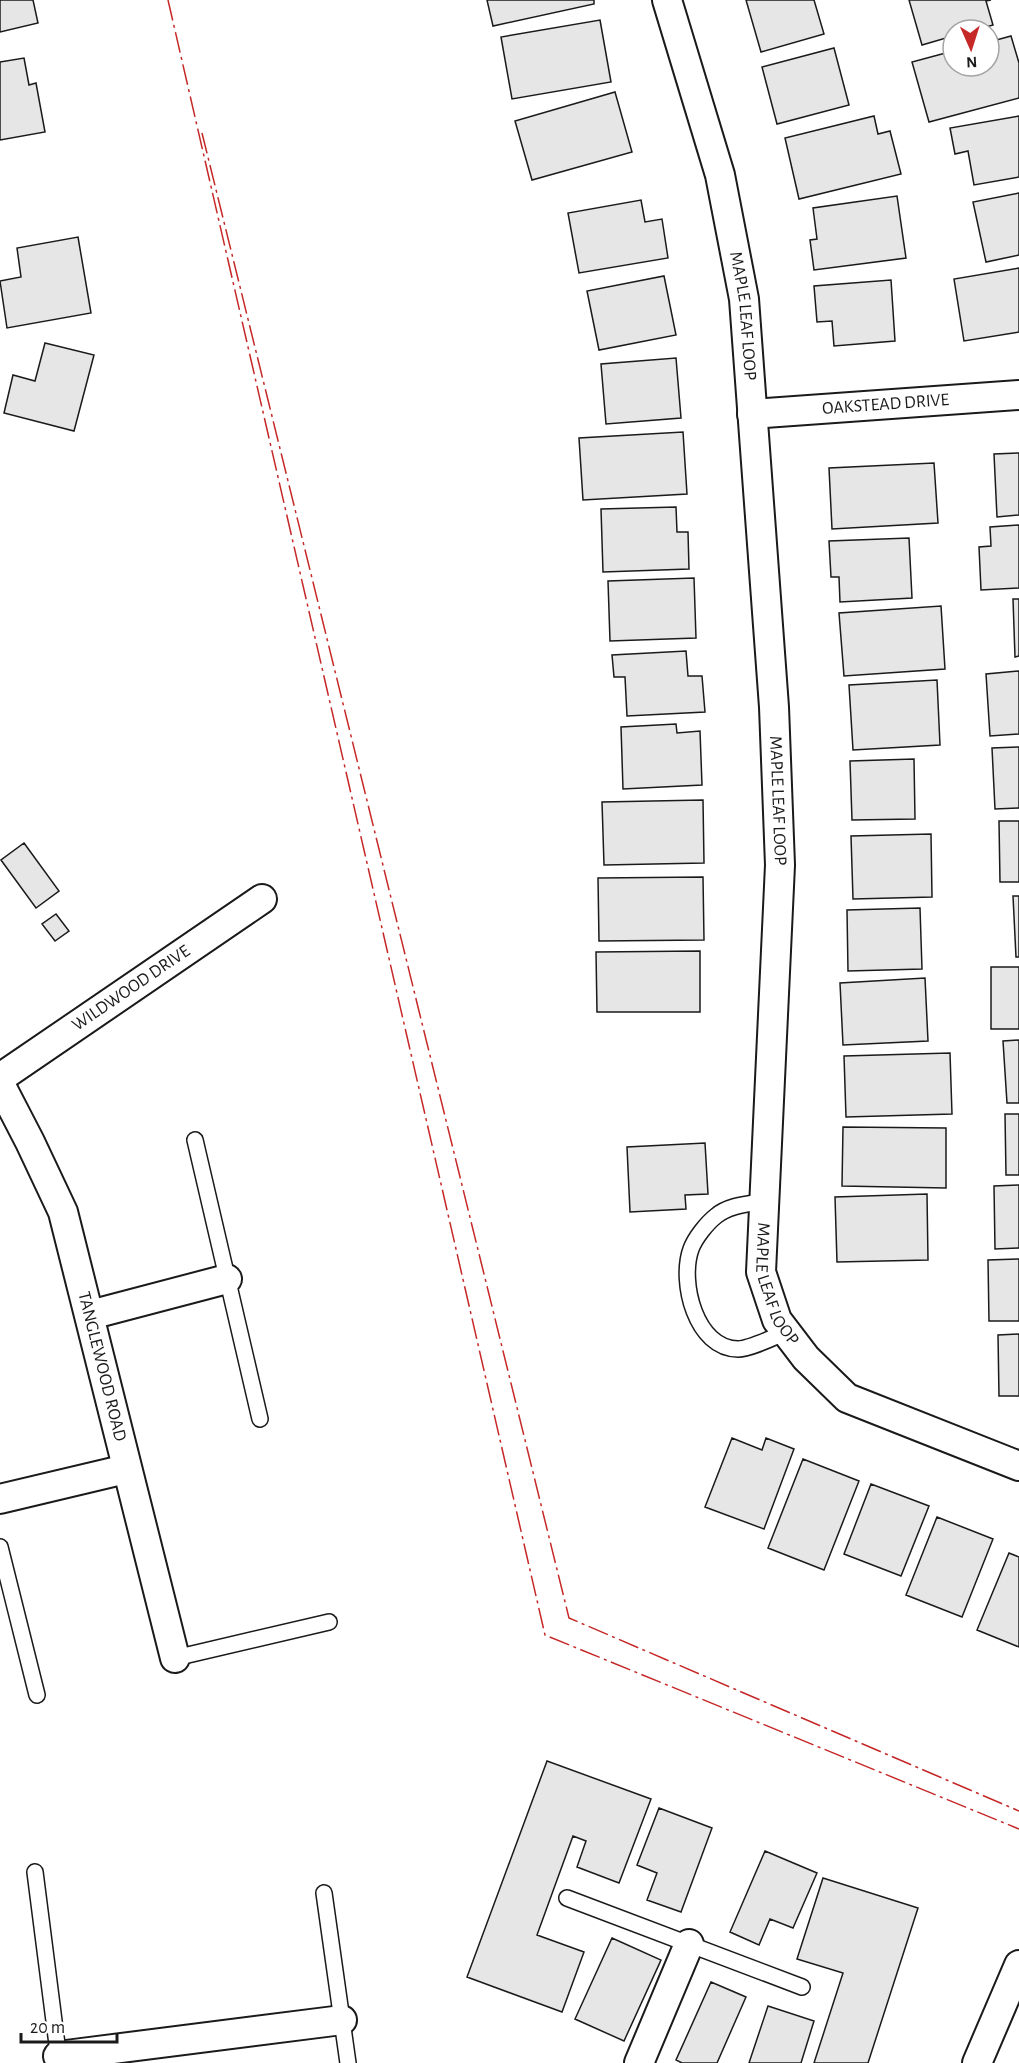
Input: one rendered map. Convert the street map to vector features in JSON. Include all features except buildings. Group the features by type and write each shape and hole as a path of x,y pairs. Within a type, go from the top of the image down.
{"street":[{"name":"MAPLE LEAF LOOP","path":"667,0 720,175 744,299 774,707 780,865 761,1272 777,1320 806,1358 847,1398 1019,1466"},
{"name":"OAKSTEAD DRIVE","path":"752,414 1019,395"},
{"name":"WILDWOOD DRIVE","path":"0,1078 262,899"},
{"name":"TANGLEWOOD ROAD","path":"0,1084 63,1212 126,1469 176,1658"},
{"path":"90,1315 227,1279"},
{"path":"0,1499 126,1469"},
{"path":"639,2063 689,1944"},
{"path":"977,2063 1019,1965"},
{"path":"59,2059 202,2051 342,2020"}],"lane":[{"path":"195,1140 260,1419"},
{"path":"765,1201 733,1207 717,1215 704,1228 691,1248 687,1271 688,1290 694,1312 706,1332 722,1346 740,1349 786,1332"},
{"path":"0,1546 37,1695"},
{"path":"176,1658 329,1622"},
{"path":"35,1872 59,2059"},
{"path":"324,1893 348,2063"},
{"path":"567,1898 802,1987"}],"power":[{"path":"168,0 545,1635 1019,1829"},
{"path":"202,133 569,1618 1019,1811"}]}
